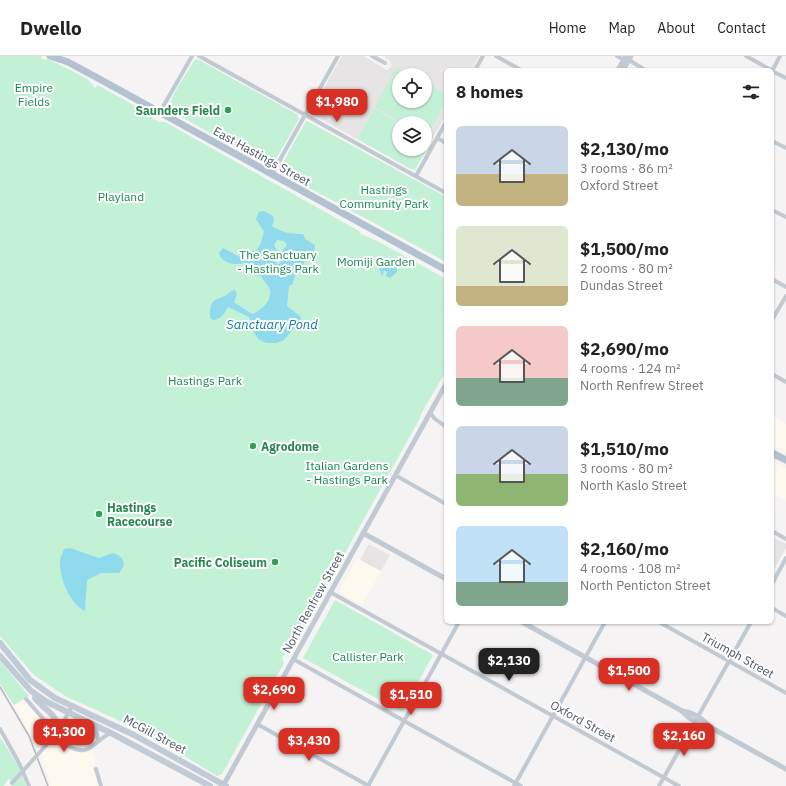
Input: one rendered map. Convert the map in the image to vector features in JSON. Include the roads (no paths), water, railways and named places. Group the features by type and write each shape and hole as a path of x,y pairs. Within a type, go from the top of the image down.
{"main road":[{"name":"East Hastings Street","path":"50,56 68,62 444,269"},
{"name":"East Hastings Street","path":"62,56 68,62"},
{"path":"774,454 786,460"},
{"name":"McGill Street","path":"0,643 30,680 55,698 134,735 224,786"},
{"name":"McGill Street","path":"0,656 31,691 47,702 69,714 111,733 210,786"},
{"path":"31,691 37,700 55,717 59,731 83,720"}],"street":[{"path":"160,112 192,56"},
{"path":"199,56 444,192"},
{"path":"272,174 338,56"},
{"path":"372,56 385,63"},
{"path":"476,68 483,56"},
{"path":"496,56 517,68"},
{"path":"617,56 626,58 642,68"},
{"path":"746,56 768,68"},
{"path":"773,68 780,56"},
{"path":"619,68 626,58"},
{"path":"624,68 626,58"},
{"path":"774,71 786,78"},
{"path":"416,176 444,126"},
{"path":"437,138 444,142"},
{"path":"774,142 786,148"},
{"path":"774,211 786,217"},
{"path":"774,280 786,287"},
{"path":"774,317 786,296"},
{"path":"774,375 786,382"},
{"name":"North Renfrew Street","path":"224,786 444,388"},
{"path":"430,412 434,418 444,426"},
{"path":"395,476 444,503"},
{"path":"774,532 786,539"},
{"path":"363,533 444,578"},
{"path":"774,580 786,558"},
{"name":"Oxford Street","path":"330,592 679,786"},
{"path":"774,609 786,616"},
{"path":"257,724 369,786 458,624"},
{"path":"526,624 696,719 707,722 710,727 786,769"},
{"path":"514,784 604,624"},
{"name":"Triumph Street","path":"663,624 786,693"},
{"path":"659,786 750,624"},
{"path":"293,659 514,784 521,786"},
{"path":"26,699 50,728 69,747 86,750 90,749 98,741 111,733"},
{"path":"11,784 59,731 72,706"},
{"path":"96,726 98,741"},
{"path":"0,729 19,763 29,786"},
{"path":"96,769 101,786"}],"water":[{"name":"Sanctuary Pond","path":"264,211 273,216 274,220 272,226 287,233 303,234 305,239 315,245 313,259 305,259 303,266 293,280 293,284 289,286 287,306 301,317 301,320 285,339 275,343 267,343 259,339 254,332 249,317 228,307 224,314 218,319 213,320 210,318 210,310 213,302 227,295 231,291 235,290 237,294 234,302 252,314 263,308 268,301 270,290 261,276 250,272 244,263 233,264 225,261 219,253 223,248 242,258 248,256 250,251 256,251 260,245 264,232 256,219 259,212","holes":["277,240 284,241 287,245 282,251 284,258 279,264 269,256 270,251 274,250 278,252 274,245"]},
{"path":"384,262 393,265 397,269 397,272 390,278 386,276 386,271 384,271 382,276 379,268"},
{"path":"70,548 99,558 113,553 124,561 122,570 119,573 101,573 87,580 85,611 80,608 70,597 61,575 60,558 64,549"}],"railway":[{"path":"0,687 29,736 48,786"}],"place":[{"name":"Saunders Field","path":"228,110"},
{"name":"Agrodome","path":"253,446"},
{"name":"Hastings Racecourse","path":"99,514"},
{"name":"Pacific Coliseum","path":"275,562"}],"park label":[{"name":"Empire Fields","path":"34,94"},
{"name":"Playland","path":"121,196"},
{"name":"Hastings Community Park","path":"384,196"},
{"name":"The Sanctuary - Hastings Park","path":"278,261"},
{"name":"Momiji Garden","path":"376,261"},
{"name":"Hastings Park","path":"205,380"},
{"name":"Italian Gardens - Hastings Park","path":"347,472"},
{"name":"Callister Park","path":"368,656"}]}
